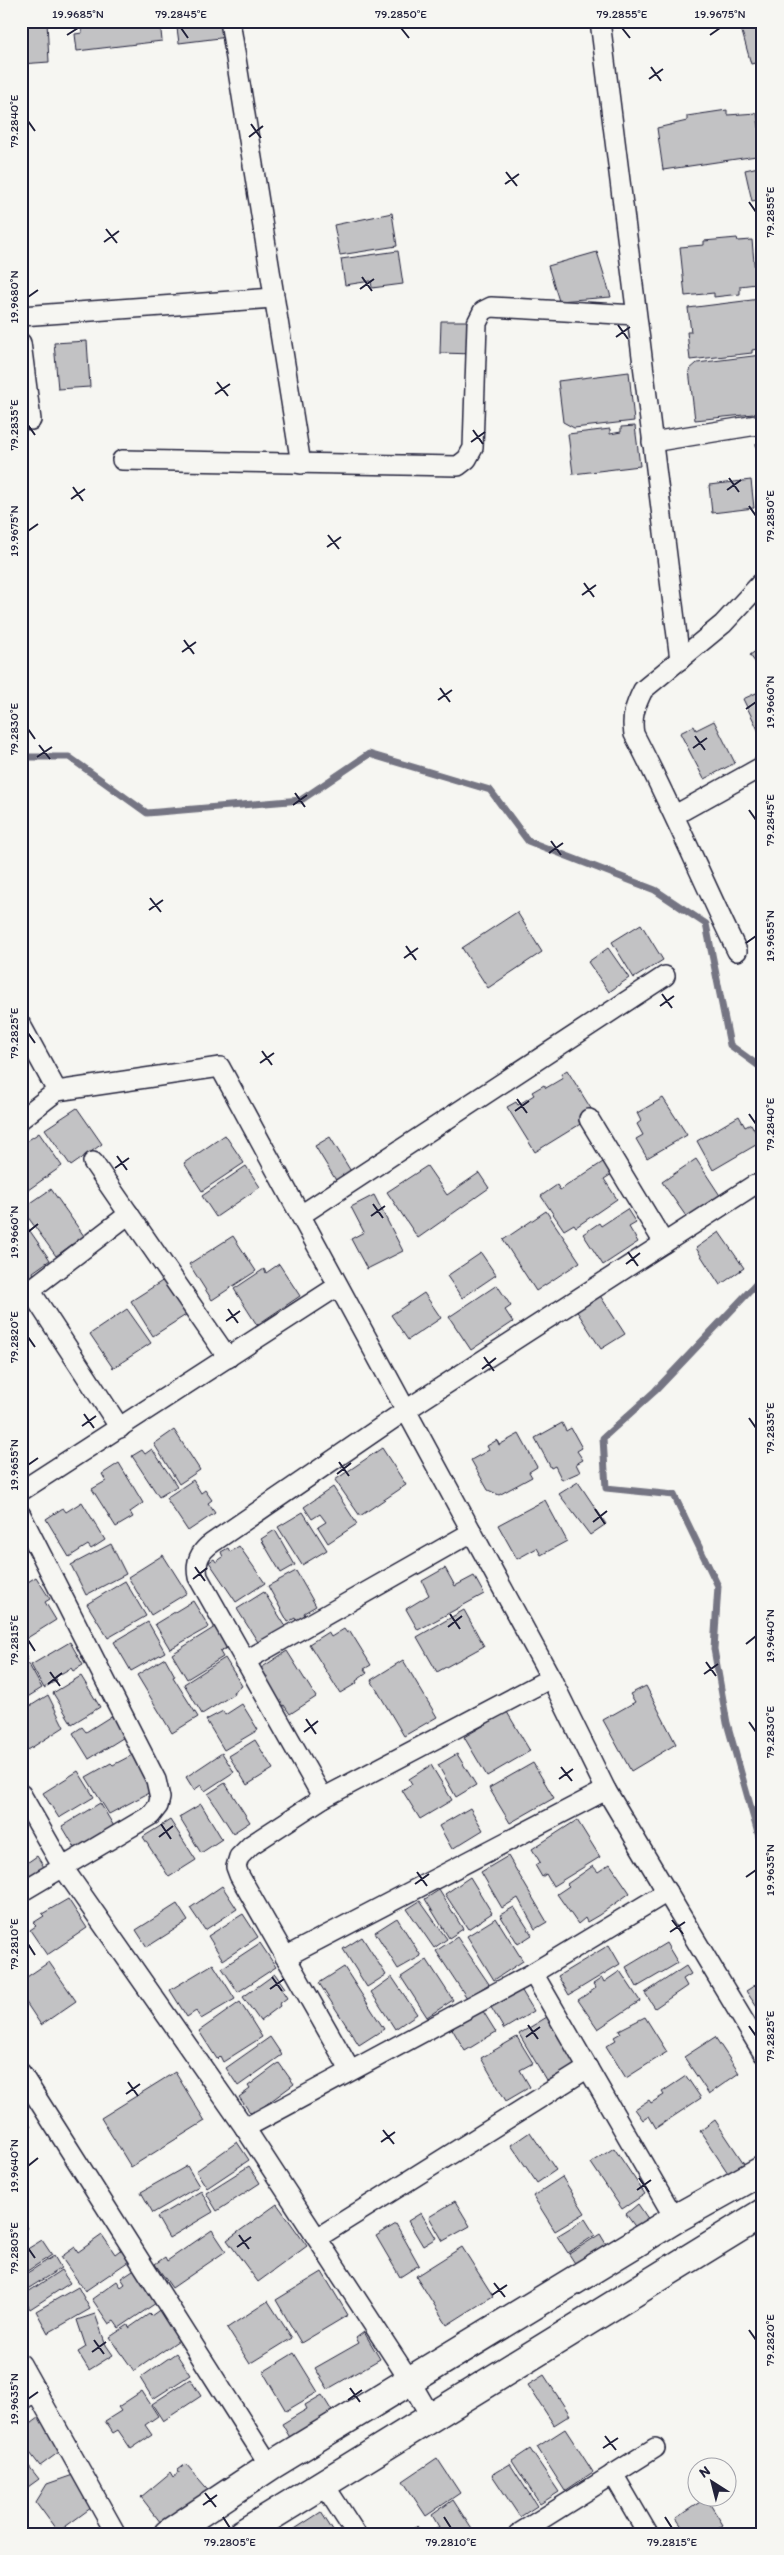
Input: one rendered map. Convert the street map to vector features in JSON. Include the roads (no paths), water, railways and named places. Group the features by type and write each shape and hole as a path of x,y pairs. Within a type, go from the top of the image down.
{"main road":[{"path":"168,2534 270,2466 410,2380 675,2219 763,2170"},
{"path":"242,2534 763,2214"}],"street":[{"path":"230,21 301,464"},
{"path":"600,21 680,660"},
{"path":"21,316 274,298"},
{"path":"122,460 458,466 468,459 473,448 477,322 483,310 490,307 636,315"},
{"path":"21,343 31,420"},
{"path":"652,442 763,424"},
{"path":"737,951 694,862 675,816 634,734 632,721 635,706 643,690 723,624 763,580"},
{"path":"675,816 763,766"},
{"path":"301,1215 665,976"},
{"path":"21,1026 57,1091"},
{"path":"21,1119 57,1091 220,1067 551,1678 606,1790 763,2053"},
{"path":"589,1119 664,1243"},
{"path":"93,1162 228,1358"},
{"path":"323,1798 198,1577 196,1567 201,1553 212,1542 406,1410 754,1185"},
{"path":"120,1428 26,1294 129,1214"},
{"path":"21,1491 338,1286"},
{"path":"21,1515 156,1780 159,1790 158,1806 151,1815 21,1892"},
{"path":"245,1661 472,1532"},
{"path":"350,2070 239,1875 237,1862 251,1845 323,1798 551,1678"},
{"path":"285,1957 606,1790"},
{"path":"21,1794 62,1866 245,2128 410,2380 431,2417"},
{"path":"245,2128 533,1973 667,1892"},
{"path":"533,1973 675,2219"},
{"path":"317,2238 588,2068"},
{"path":"21,2073 270,2466"},
{"path":"21,2364 29,2395 116,2534"},
{"path":"518,2534 655,2448"},
{"path":"613,2474 648,2534"},
{"path":"323,2483 356,2534"}],"waterway":[{"path":"21,757 69,757 147,813 301,800 369,754 490,790 528,841 655,890 706,924 730,1045 763,1069"},
{"path":"763,1277 655,1391 603,1438 606,1488 674,1495 718,1586 714,1649 727,1723 763,1851"}]}
